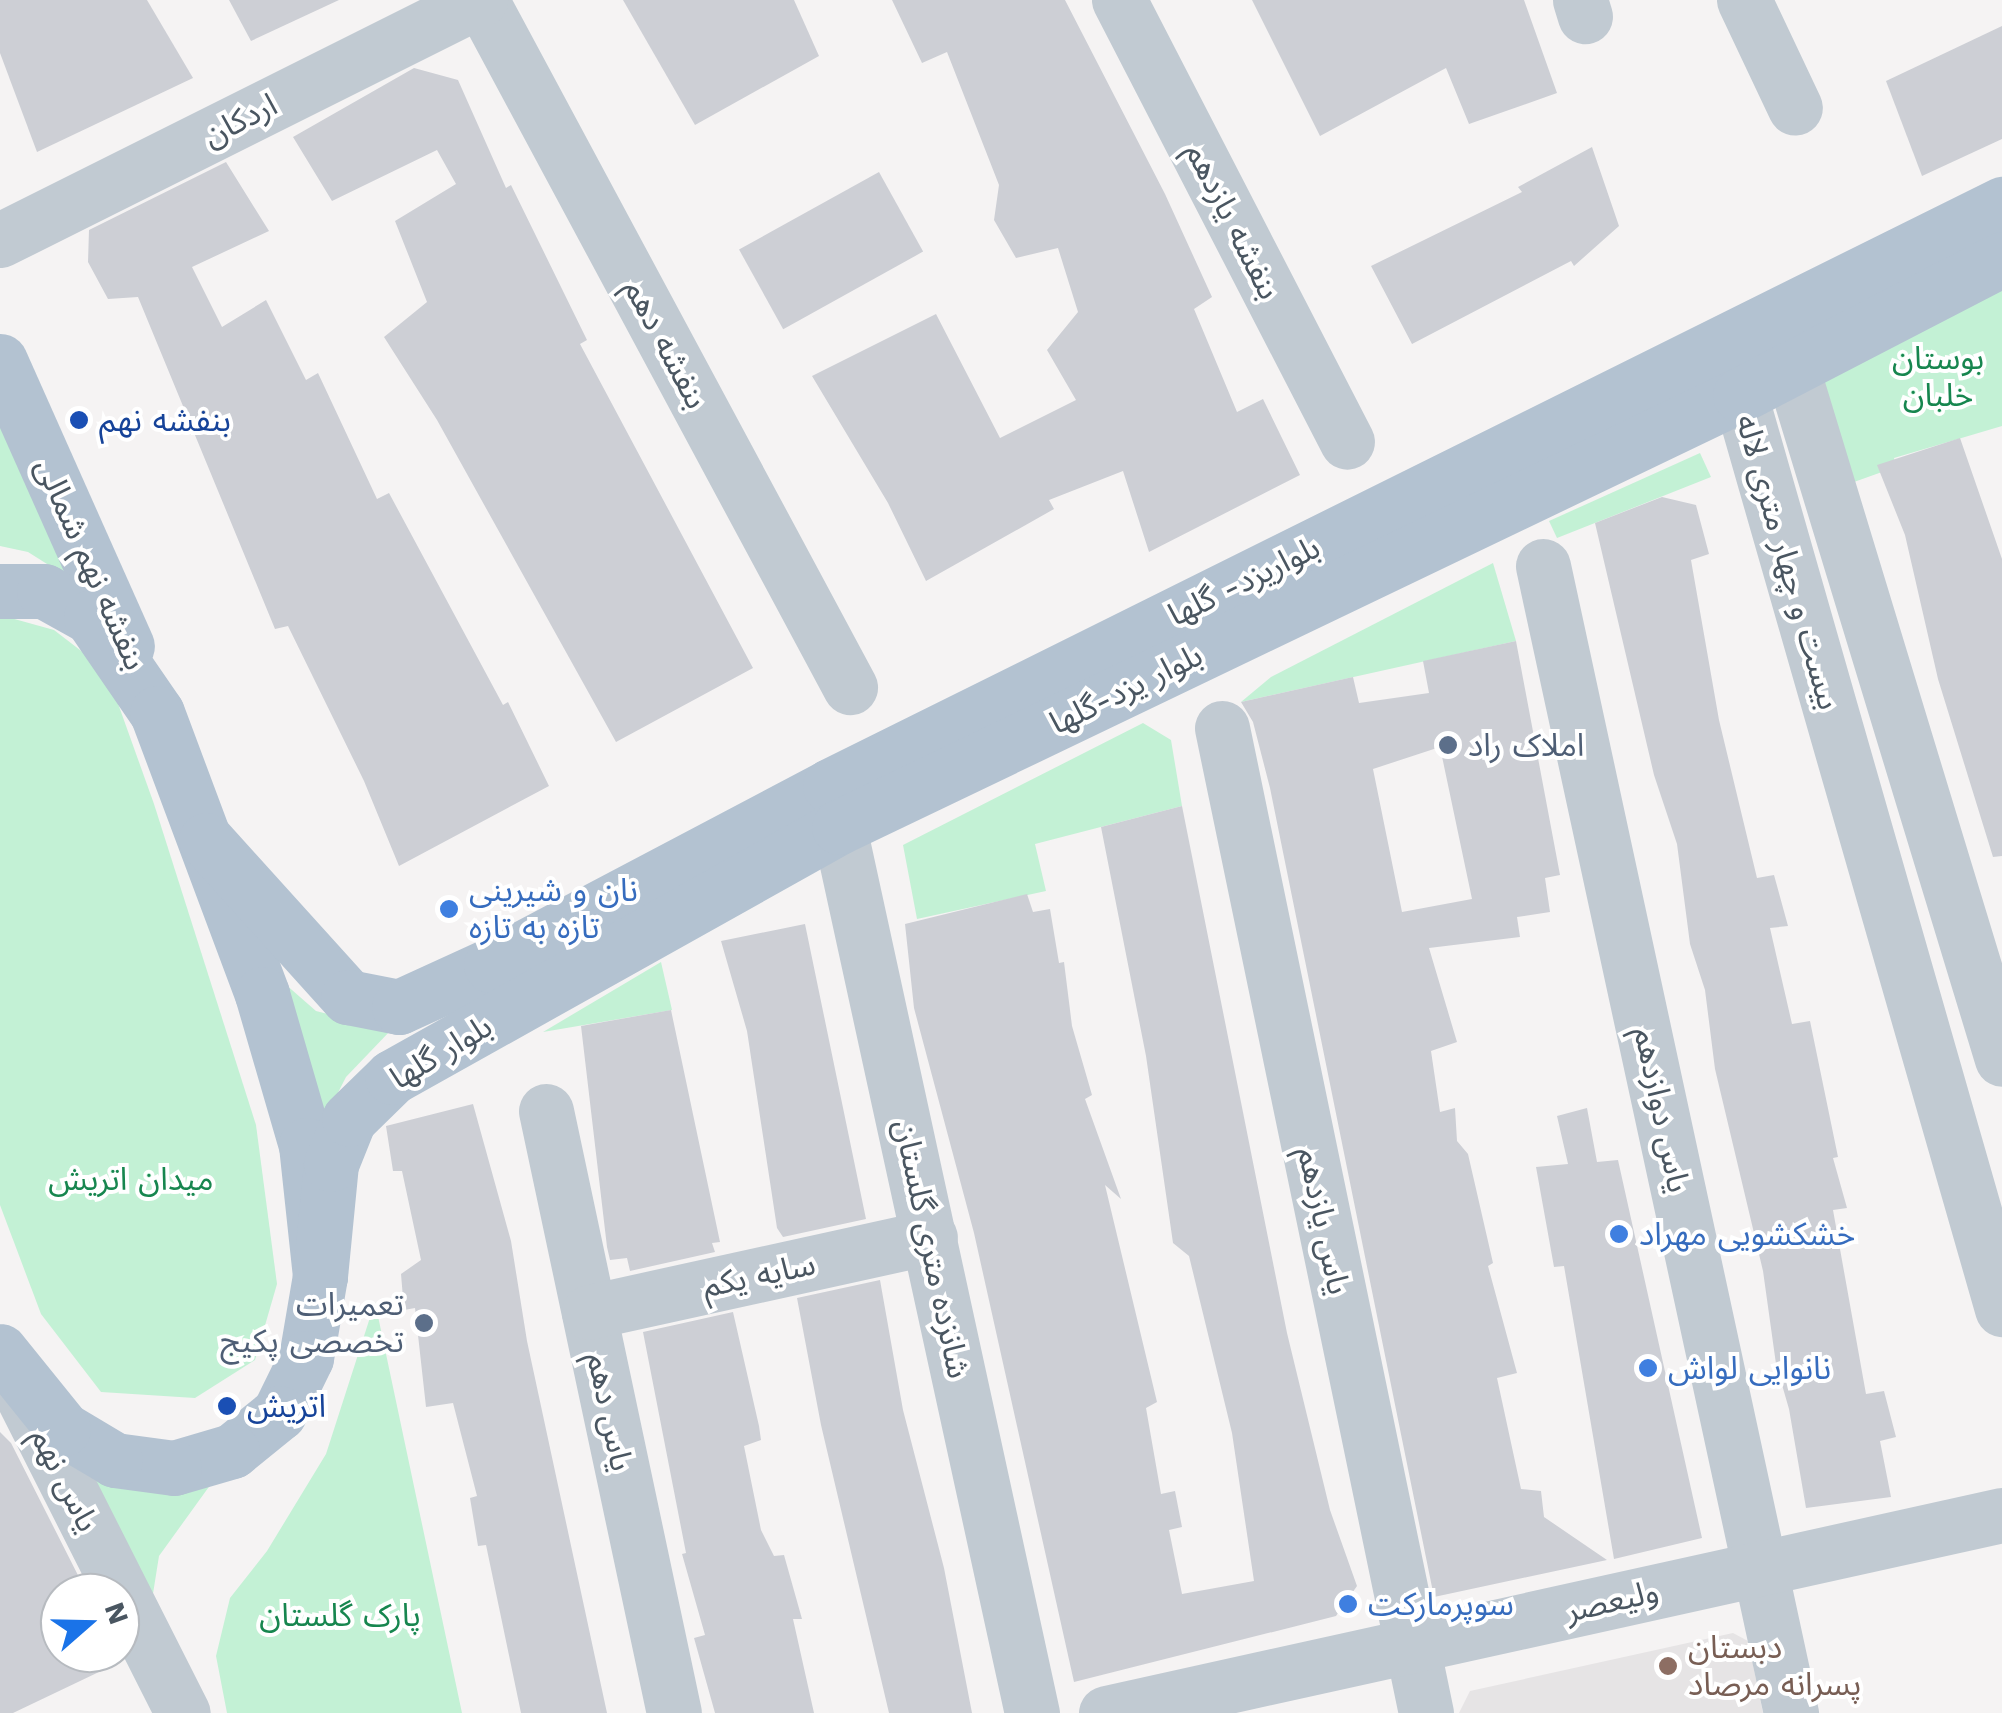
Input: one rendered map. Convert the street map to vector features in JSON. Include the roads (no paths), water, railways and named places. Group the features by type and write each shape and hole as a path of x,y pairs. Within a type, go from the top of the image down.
{"main road":[{"name":"بلواریزد- گلها","path":"834,806 2002,204"},
{"path":"1740,395 2002,259"},
{"name":"بنفشه نهم شمالی","path":"0,361 157,712"},
{"name":"بلوار یزد-گلها","path":"507,984 834,806 1740,395"},
{"path":"0,591 44,591 92,617 157,712 262,994 306,1146 320,1276 306,1358 278,1413 232,1451 174,1468 115,1460 63,1429 1,1353"},
{"name":"بلوار گلها","path":"206,840 348,996 399,1007 507,984"},
{"name":"بلوار گلها","path":"320,1276 331,1164 349,1120 392,1077 507,984"}],"street":[{"name":"اردکان","path":"0,240 481,0"},
{"name":"بنفشه دهم","path":"481,0 850,687"},
{"name":"بنفشه یازدهم","path":"1119,0 1347,442"},
{"path":"1744,0 1795,108"},
{"path":"1750,331 1792,369"},
{"name":"بیست و چهار متری لاله","path":"1750,331 1740,395 2002,1309"},
{"name":"بیست و چهار متری لاله","path":"1792,369 2002,1059"},
{"name":"یاس دوازدهم","path":"1543,566 1792,1713"},
{"name":"یاس یازدهم","path":"1222,728 1426,1713"},
{"name":"شانزده متری گلستان","path":"834,806 1032,1713"},
{"name":"یاس دهم","path":"546,1111 674,1713"},
{"name":"سایه یکم","path":"589,1312 930,1237"},
{"name":"یاس نهم","path":"1,1353 183,1713"},
{"name":"ولیعصر","path":"1106,1713 2002,1515"}],"place":[{"name":"بنفشه نهم","path":"79,420"},
{"name":"املاک راد","path":"1448,745"},
{"name":"نان و شیرینی تازه به تازه","path":"449,909"},
{"name":"خشکشویی مهراد","path":"1619,1234"},
{"name":"تعمیرات تخصصی پکیج","path":"424,1323"},
{"name":"نانوایی لواش","path":"1648,1368"},
{"name":"اتریش","path":"227,1406"},
{"name":"سوپرمارکت","path":"1348,1604"},
{"name":"دبستان پسرانه مرصاد","path":"1668,1666"}],"park label":[{"name":"بوستان خلبان","path":"1938,378"},
{"name":"میدان اتریش","path":"131,1179"},
{"name":"پارک گلستان","path":"340,1615"}]}
